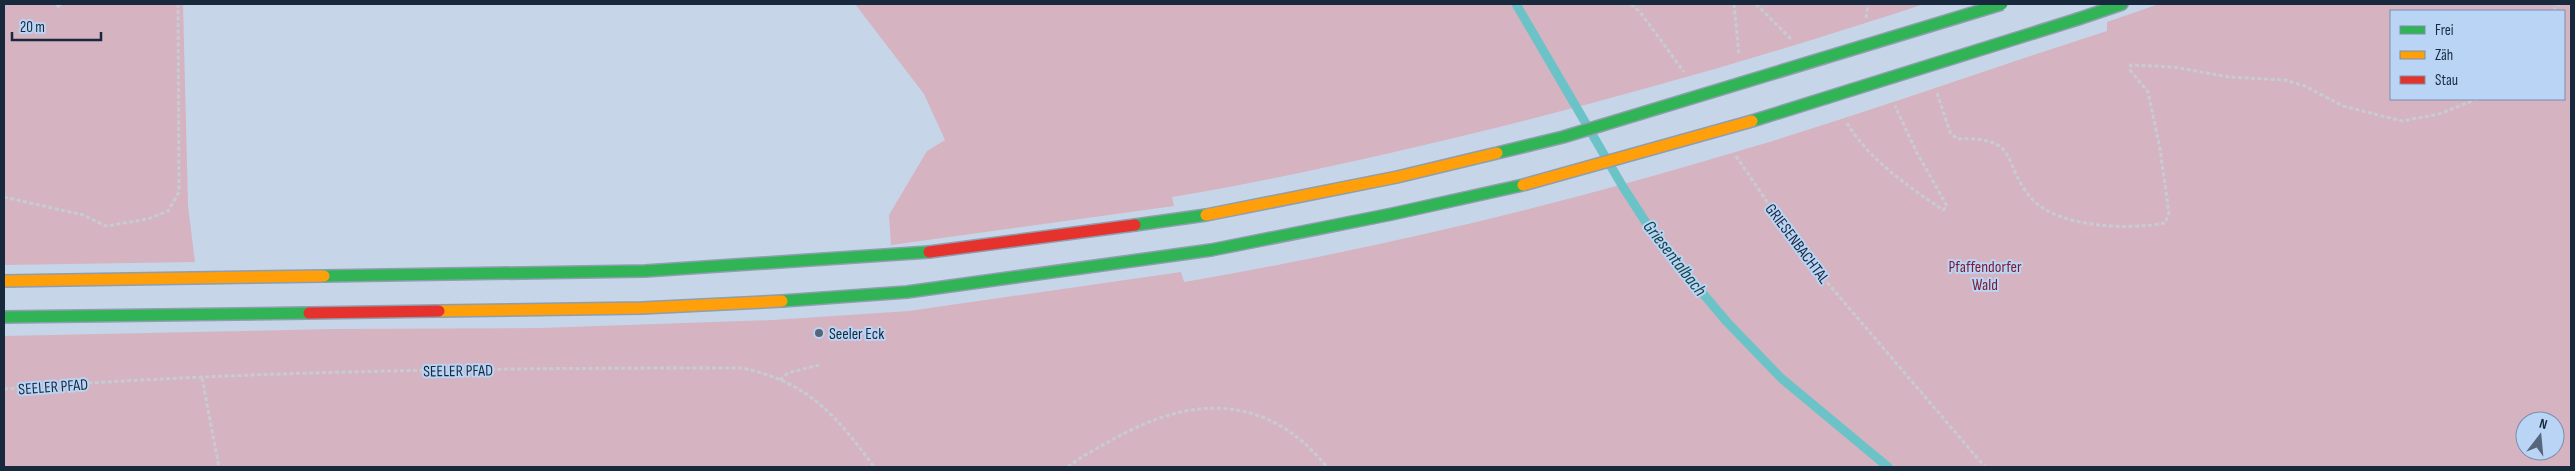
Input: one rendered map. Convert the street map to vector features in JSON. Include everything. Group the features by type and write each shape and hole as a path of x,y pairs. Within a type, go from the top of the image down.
{"highway":[{"path":"4,281 494,275 655,271 904,255 1061,236 1206,215 1398,177 1563,137 1896,38 2002,4"},
{"path":"4,317 622,308 782,301 907,292 1211,250 1404,212 1572,172 1749,122 2122,4"}],"path":[{"path":"4,197 83,215 106,226 148,220 168,211 179,192 178,4"},
{"path":"1631,4 1640,12 1685,73"},
{"path":"1935,86 1950,132 1957,140 1974,139 1994,142 2009,154 2019,180 2032,199 2043,208 2101,226 2152,226 2165,223 2169,213 2160,149 2148,92 2130,70 2131,65 2174,67 2229,77 2285,80 2305,86 2343,106 2402,121 2439,114 2474,100"},
{"name":"GRIESENBACHTAL","path":"1734,153 1802,253 1985,467"},
{"path":"780,380 788,373 819,365"},
{"name":"SEELER PFAD","path":"4,389 202,378 446,370 742,368 799,388 816,400 851,436 874,467"},
{"path":"202,378 220,467"},
{"path":"1068,467 1124,433 1159,418 1188,412 1233,408 1262,416 1288,428 1312,449 1327,467"}],"green space":[{"path":"4,4 55,4 58,8 63,4 183,4 188,206 195,262 4,265"},
{"path":"855,4 1924,4 1792,46 1659,85 1525,121 1390,153 1255,182 1172,197 1174,206 891,245 889,215 927,151 945,140 924,94"},
{"name":"Pfaffendorfer Wald","path":"2159,4 2571,4 2571,467 4,467 4,336 334,329 541,328 773,320 909,311 1181,272 1184,282 1329,255 1546,205 1688,166 1846,118 2107,31 2107,22"}],"waterway":[{"name":"Griesentalbach","path":"1516,4 1623,187 1656,238 1727,322 1781,378 1888,467"}],"traffic: fast":[{"path":"1497,153 1563,137 2002,4"},
{"path":"2078,19 2122,4"},
{"path":"1752,121 2078,19"},
{"path":"1211,250 1392,214 1523,185"},
{"path":"1135,225 1206,215"},
{"path":"782,301 907,292 1211,250"},
{"path":"324,276 645,271 929,252"},
{"path":"4,317 309,313"}],"traffic: slow":[{"path":"1523,185 1752,121"},
{"path":"1206,215 1397,177 1497,153"},
{"path":"4,281 324,276"},
{"path":"439,311 642,308 782,301"}],"traffic: jam":[{"path":"929,252 1135,225"},
{"path":"309,313 439,311"}],"place":[{"name":"Seeler Eck","path":"819,333"}]}
